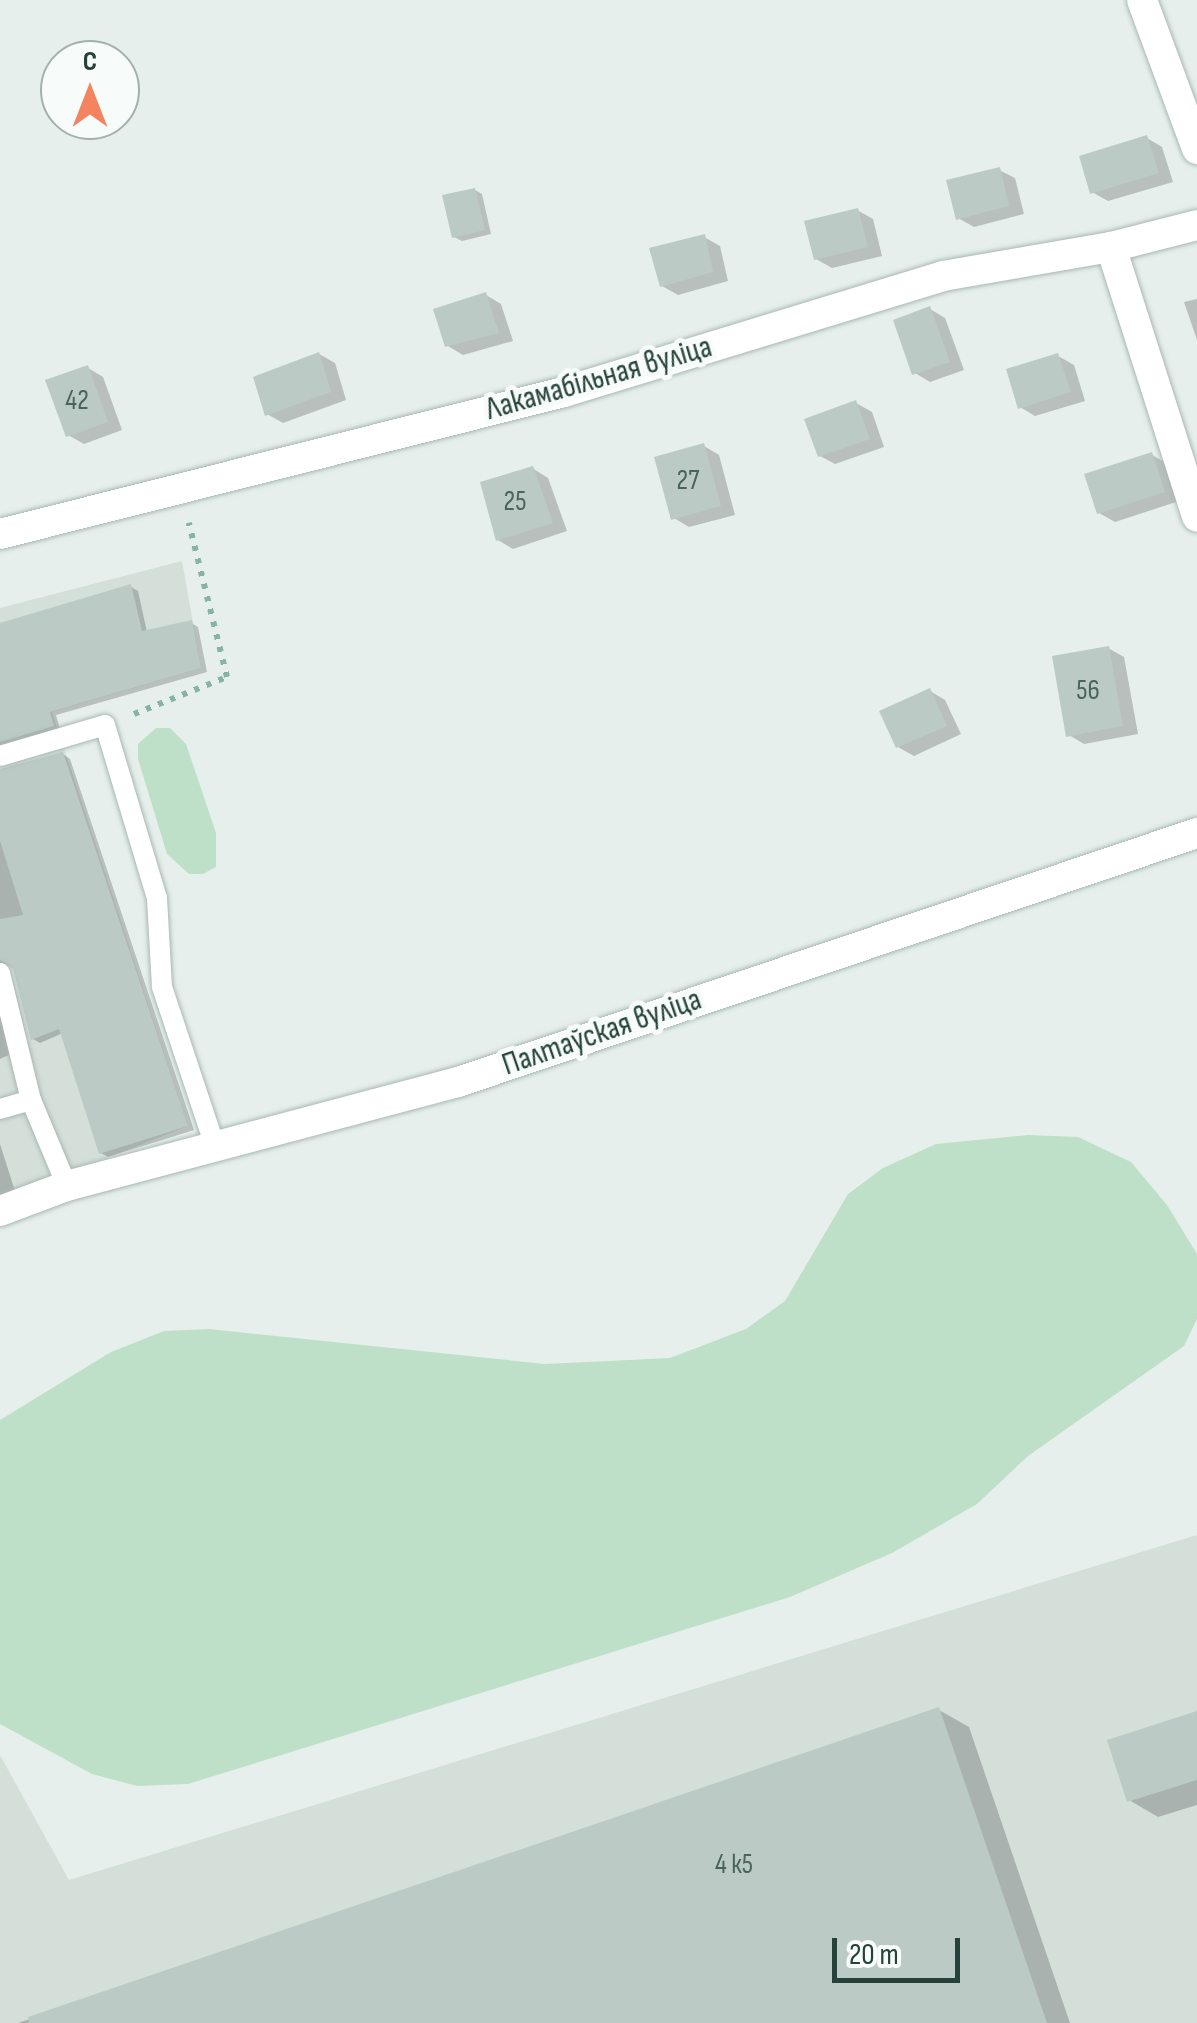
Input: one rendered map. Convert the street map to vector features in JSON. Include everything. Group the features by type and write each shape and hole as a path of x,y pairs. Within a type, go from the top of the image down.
{"street":[{"path":"1142,0 1197,149"},
{"name":"Лакамабільная вуліца","path":"0,534 564,392 943,276 1111,247 1197,225"},
{"path":"1111,247 1197,518"},
{"name":"Палтаўская вуліца","path":"0,1212 66,1186 458,1082 1197,833"}],"lane":[{"path":"0,756 105,726 157,898 162,986 215,1146"},
{"path":"0,973 31,1100 66,1186"},
{"path":"0,1109 31,1100"}],"path":[{"path":"105,726 227,677 181,490"}],"shaded area":[{"path":"182,561 201,668 52,712 188,1126 0,1200 0,608"},
{"path":"1197,1535 1197,2023 0,2023 0,1755 69,1880"}],"green space":[{"path":"156,728 170,728 186,744 216,833 216,867 203,874 189,874 167,854 138,759 138,744"},
{"path":"1028,1135 1078,1137 1131,1162 1167,1205 1197,1254 1197,1319 1184,1346 1028,1456 977,1504 892,1553 790,1597 188,1784 137,1786 92,1774 0,1724 0,1420 111,1352 164,1331 209,1329 545,1364 670,1358 746,1329 785,1301 848,1194 883,1168 936,1144"}],"building":[{"path":"1147,135 1159,173 1090,194 1079,156"},
{"path":"1000,167 1009,206 956,220 946,180"},
{"path":"475,188 485,230 452,238 442,195"},
{"path":"858,208 868,247 814,260 804,221"},
{"path":"705,234 713,272 660,287 649,248"},
{"path":"486,292 499,333 445,347 433,309"},
{"path":"930,306 950,362 912,375 893,320"},
{"path":"319,352 331,392 265,416 253,377"},
{"path":"1058,353 1071,392 1018,409 1006,369"},
{"path":"88,365 108,422 66,437 45,380"},
{"path":"856,400 870,439 818,457 804,419"},
{"path":"704,443 721,506 671,520 654,457"},
{"path":"1152,452 1165,492 1097,514 1084,474"},
{"path":"533,466 553,523 496,541 480,482"},
{"path":"131,584 142,631 192,620 201,668 50,712 54,726 0,742 0,623"},
{"path":"1109,646 1123,726 1066,737 1052,656"},
{"path":"930,688 947,726 896,748 879,711"},
{"path":"63,752 188,1126 99,1154 59,1029 31,1040 13,969 0,960 0,919 23,915 0,841 0,769"},
{"path":"939,1707 1047,2023 29,2023 28,2017"},
{"path":"1197,1711 1197,1780 1127,1802 1107,1740"}]}
